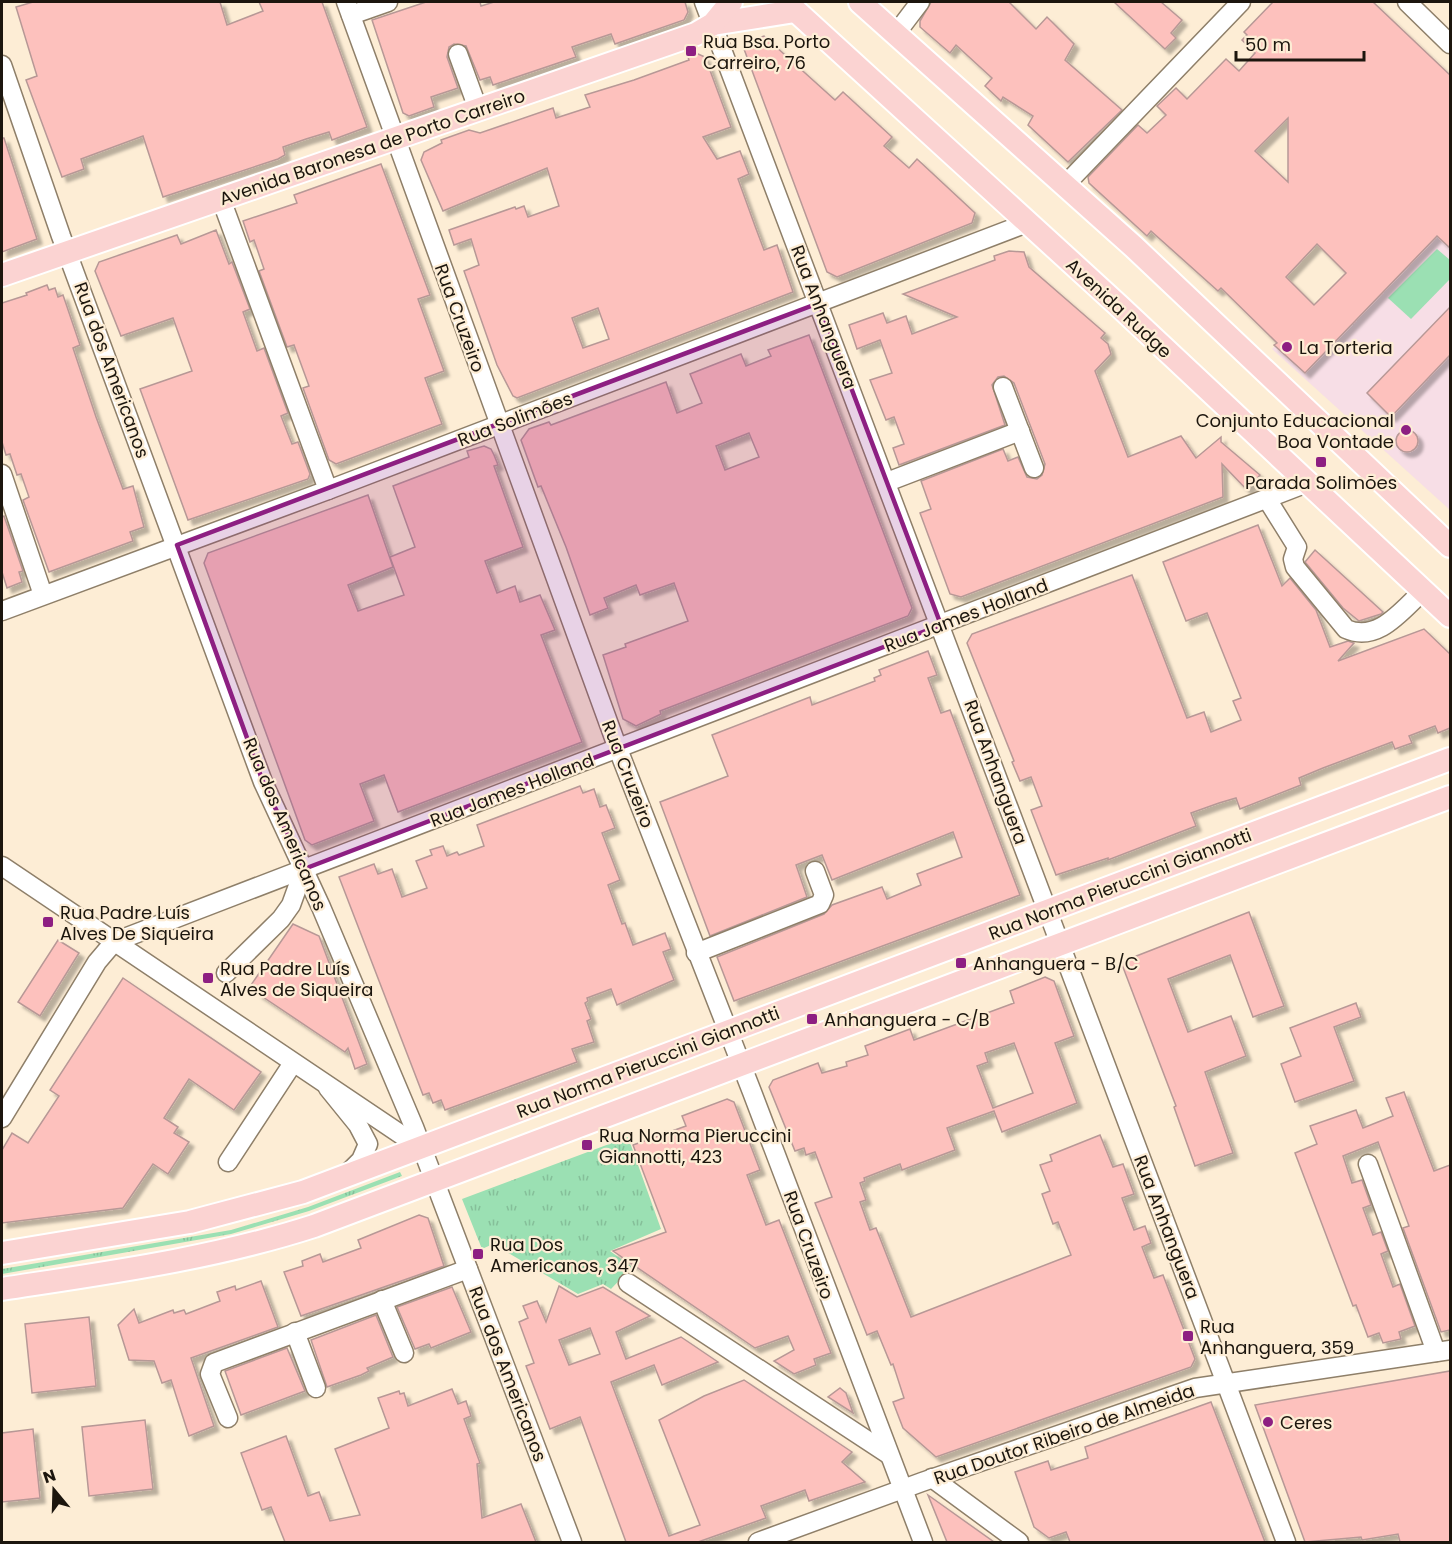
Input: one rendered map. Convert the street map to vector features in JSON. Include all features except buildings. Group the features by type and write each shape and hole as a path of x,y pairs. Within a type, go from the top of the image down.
{"main road":[{"name":"Avenida Baronesa de Porto Carreiro","path":"2,275 696,34 713,24 731,2"},
{"path":"860,2 1065,185 1450,546"},
{"path":"713,24 790,6"},
{"name":"Avenida Rudge","path":"790,6 1118,305 1450,616"},
{"name":"Rua Norma Pieruccini Giannotti","path":"2,1253 227,1214 339,1179 1450,759"},
{"name":"Rua Norma Pieruccini Giannotti","path":"2,1289 248,1245 314,1226 1450,797"}],"street":[{"path":"348,8 388,2"},
{"name":"Rua Anhanguera","path":"704,2 1286,1542"},
{"path":"895,35 920,2"},
{"path":"1065,185 1241,2"},
{"path":"1407,2 1450,44"},
{"name":"Rua Cruzeiro","path":"348,8 618,749 696,953 742,1065 923,1542"},
{"path":"458,54 478,110"},
{"name":"Rua dos Americanos","path":"2,65 67,252 263,782 304,869 421,1148 572,1542"},
{"path":"221,199 328,490"},
{"name":"Rua Solimões","path":"2,611 328,490 1027,223"},
{"path":"1003,387 1034,468"},
{"path":"887,482 1020,431"},
{"path":"2,474 43,596"},
{"name":"Rua James Holland","path":"2,1118 97,962 114,942 1307,483"},
{"path":"1267,499 1297,547 1293,559 1296,567 1346,629 1357,633 1369,633 1383,627 1423,591"},
{"path":"2,866 327,1087 348,1096 421,1148"},
{"path":"226,973 281,920 291,905 304,869"},
{"path":"696,953 820,904 824,895 815,871"},
{"path":"228,1162 293,1063"},
{"path":"327,1087 358,1125 368,1144 361,1161 339,1179"},
{"path":"1368,1164 1443,1351"},
{"path":"228,1418 210,1374 212,1365 468,1269"},
{"path":"628,1282 888,1454"},
{"path":"382,1300 404,1353"},
{"path":"295,1332 316,1388"},
{"name":"Rua Doutor Ribeiro de Almeida","path":"758,1542 932,1478 1172,1395 1226,1383 1443,1351"},
{"path":"932,1478 1019,1542"}],"highlighted area":[{"path":"819,303 941,625 304,869 263,782 177,545"}],"shaded area":[{"name":"Conjunto Educacional Boa Vontade","path":"1424,193 1450,218 1450,510 1272,349"}],"green space":[{"path":"1437,249 1450,260 1450,279 1411,319 1388,298"},
{"path":"628,1137 661,1229 610,1251 632,1267 611,1289 603,1284 578,1294 493,1244 482,1249 462,1199"},
{"path":"400,1172 402,1176 309,1211 231,1234 2,1274 2,1269 231,1230 308,1207"}],"place":[{"name":"Rua Bsa. Porto Carreiro, 76","path":"691,51"},
{"name":"La Torteria","path":"1287,347"},
{"name":"Conjunto Educacional Boa Vontade","path":"1406,430"},
{"name":"Parada Solimões","path":"1321,462"},
{"name":"Rua Padre Luís Alves De Siqueira","path":"48,922"},
{"name":"Anhanguera - B/C","path":"961,963"},
{"name":"Rua Padre Luís Alves de Siqueira","path":"208,978"},
{"name":"Anhanguera - C/B","path":"812,1019"},
{"name":"Rua Norma Pieruccini Giannotti, 423","path":"587,1145"},
{"name":"Rua Dos Americanos, 347","path":"478,1254"},
{"name":"Rua Anhanguera, 359","path":"1188,1336"},
{"name":"Ceres","path":"1268,1422"}]}
